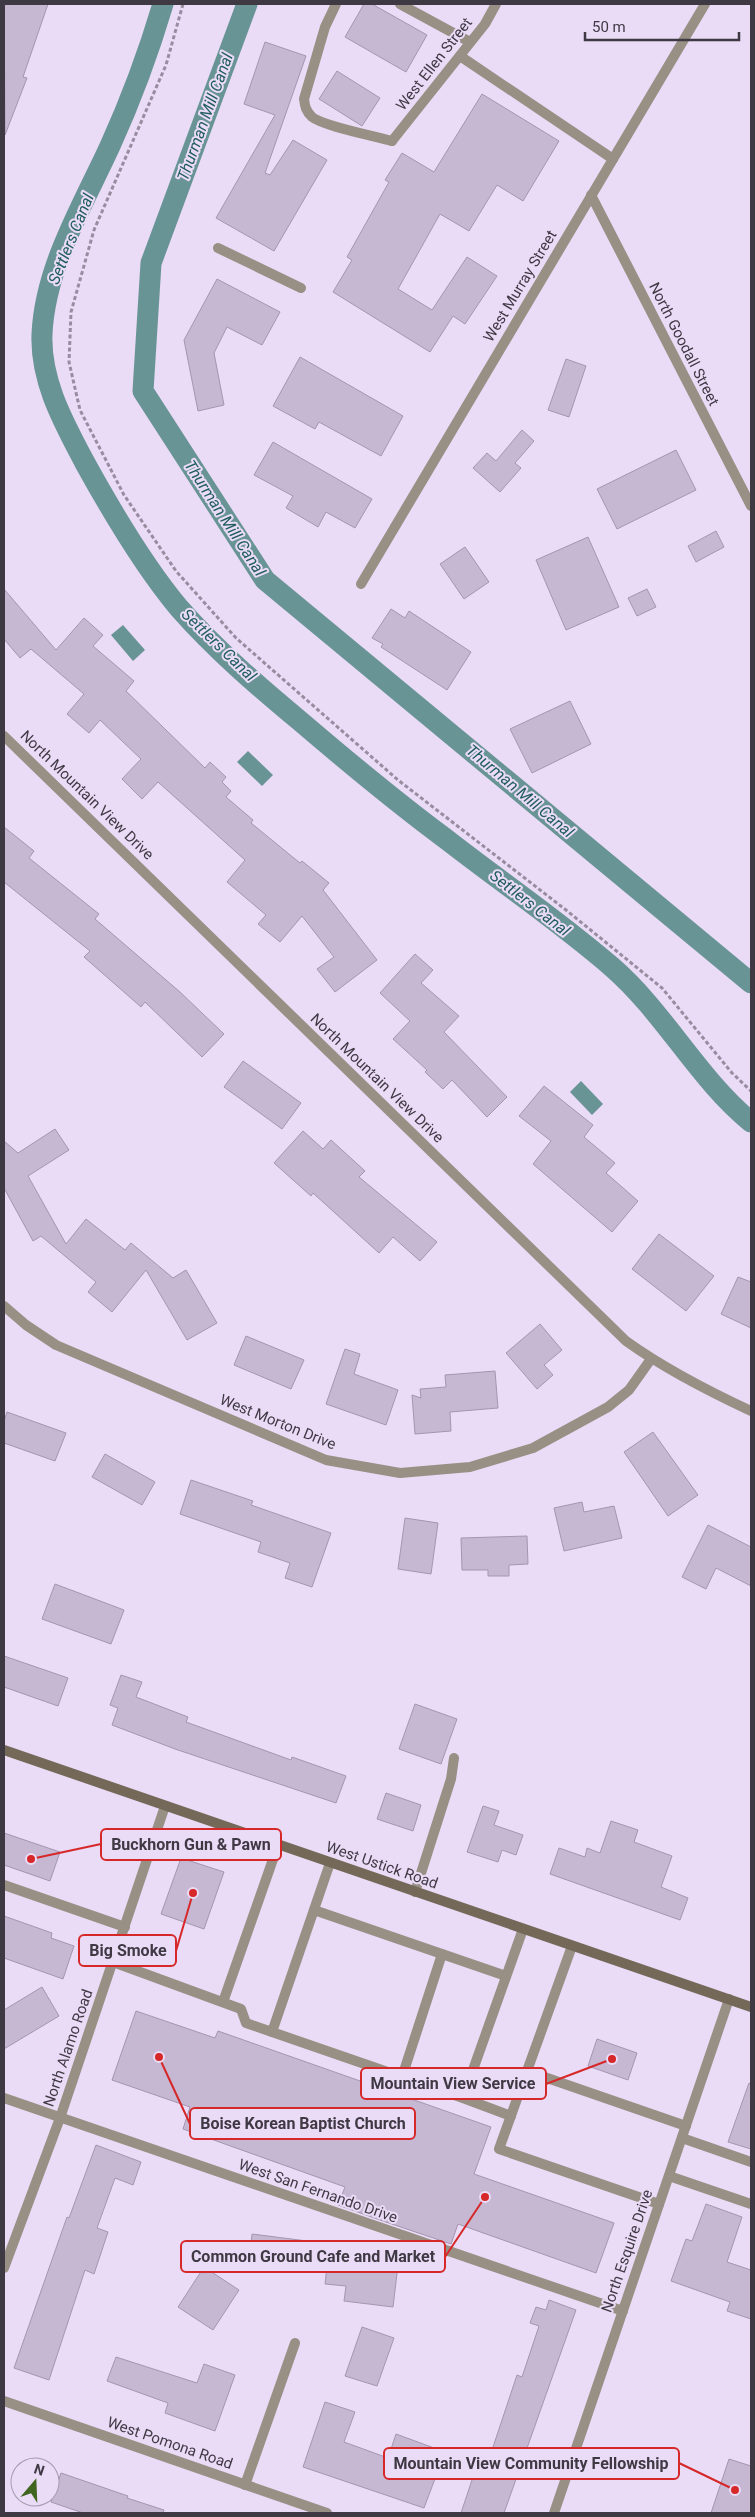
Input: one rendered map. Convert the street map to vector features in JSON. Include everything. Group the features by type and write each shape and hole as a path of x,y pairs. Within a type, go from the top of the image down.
{"main road":[{"name":"West Ustick Road","path":"4,1750 751,2007"}],"street":[{"name":"West Ellen Street","path":"336,4 325,27 304,99 305,109 313,118 392,141 485,24 496,4"},
{"path":"400,4 470,42"},
{"name":"West Murray Street","path":"361,584 705,4"},
{"path":"460,56 612,159"},
{"name":"North Goodall Street","path":"591,195 751,506"},
{"path":"218,248 301,288"},
{"name":"North Mountain View Drive","path":"4,736 626,1341 651,1359 717,1396 751,1411"},
{"name":"West Morton Drive","path":"4,1306 26,1325 56,1345 271,1438 326,1460 400,1473 470,1467 533,1448 608,1408 629,1390 651,1359"},
{"path":"415,1892 451,1779 454,1758"},
{"name":"North Alamo Road","path":"4,2268 60,2118 165,1806"},
{"path":"223,2002 278,1845"},
{"path":"272,2032 330,1863"},
{"path":"4,1885 124,1927"},
{"path":"314,1910 506,1976"},
{"path":"463,2098 523,1929"},
{"path":"572,1946 499,2149 659,2204"},
{"path":"402,2077 442,1954"},
{"path":"113,1962 241,2009 246,2023 511,2116"},
{"name":"North Esquire Drive","path":"554,2513 729,1999"},
{"path":"526,2071 686,2126"},
{"name":"West San Fernando Drive","path":"4,2098 623,2311"},
{"path":"682,2138 751,2162"},
{"path":"669,2176 751,2204"},
{"path":"245,2484 295,2343"},
{"name":"West Pomona Road","path":"4,2401 327,2513"}],"path":[{"path":"183,4 166,65 94,230 71,312 70,362 80,410 124,495 176,571 236,638 398,780 566,910 662,988 732,1073 751,1091"}],"shaded area":[{"path":"123,625 145,650 133,661 111,635"},
{"path":"248,751 273,775 262,786 237,762"},
{"path":"581,1081 603,1104 592,1115 570,1092"}],"building":[{"path":"4,4 48,4 23,77 27,78 5,135"},
{"path":"364,4 372,4 427,35 406,72 345,37"},
{"path":"265,42 306,56 265,173 270,175 293,140 327,160 274,251 216,218 275,115 244,104"},
{"path":"337,71 380,98 362,126 319,99"},
{"path":"482,94 559,141 523,201 497,185 469,231 440,214 398,289 432,310 467,257 497,276 465,324 453,316 430,352 333,292 352,260 347,257 389,182 385,180 402,153 434,172"},
{"path":"217,279 280,312 262,345 227,327 214,353 224,405 198,411 184,340"},
{"path":"300,357 403,416 381,456 319,422 315,429 273,406"},
{"path":"566,359 586,366 569,417 548,410"},
{"path":"522,430 534,441 515,463 521,468 500,492 473,468 487,453 496,461"},
{"path":"273,442 372,499 355,528 326,512 318,527 286,508 293,496 254,475"},
{"path":"676,450 696,490 617,529 597,489"},
{"path":"716,531 724,547 696,562 688,546"},
{"path":"588,537 619,607 566,630 536,560"},
{"path":"465,547 489,582 464,599 440,564"},
{"path":"4,589 56,650 84,618 103,635 93,646 134,681 126,691 205,768 210,762 226,777 222,782 231,791 226,797 253,820 251,823 300,863 302,861 329,883 323,890 377,960 335,992 317,969 334,957 302,916 280,942 258,924 266,915 227,882 245,860 158,782 142,799 122,779 141,759 100,720 89,733 67,714 84,694 31,649 20,658 4,639"},
{"path":"647,589 656,607 637,616 628,598"},
{"path":"391,609 405,618 409,611 471,652 447,690 381,647 383,644 372,638"},
{"path":"570,701 591,744 532,773 510,729"},
{"path":"4,827 34,851 29,858 99,914 95,919 180,992 224,1034 202,1057 145,1002 141,1007 84,957 90,951 4,882"},
{"path":"415,954 433,970 421,983 459,1016 444,1032 507,1097 487,1117 452,1080 443,1089 425,1072 427,1070 393,1039 410,1021 380,993"},
{"path":"243,1061 301,1103 282,1129 224,1087"},
{"path":"544,1086 593,1125 584,1137 615,1163 606,1173 638,1201 612,1232 533,1164 551,1141 519,1116"},
{"path":"55,1129 69,1150 28,1176 66,1244 86,1219 125,1250 131,1243 173,1278 186,1270 217,1323 187,1340 146,1270 112,1312 88,1292 96,1282 41,1236 33,1241 4,1188 4,1141 18,1153"},
{"path":"303,1131 323,1149 331,1140 365,1171 359,1177 437,1242 420,1261 393,1237 379,1253 313,1193 311,1196 274,1163"},
{"path":"659,1234 714,1276 686,1311 632,1269"},
{"path":"738,1277 751,1282 751,1328 721,1314"},
{"path":"540,1324 562,1350 544,1365 553,1375 537,1389 506,1353"},
{"path":"246,1336 304,1360 291,1389 234,1365"},
{"path":"345,1349 360,1354 354,1374 398,1390 386,1425 326,1404"},
{"path":"495,1371 498,1408 450,1412 451,1431 415,1434 412,1395 421,1398 420,1389 446,1387 445,1375"},
{"path":"7,1412 66,1433 55,1461 4,1443 4,1421"},
{"path":"653,1432 698,1495 668,1516 624,1452"},
{"path":"105,1454 155,1482 142,1505 92,1477"},
{"path":"191,1480 253,1501 251,1505 331,1533 312,1587 285,1578 290,1563 258,1552 261,1542 180,1514"},
{"path":"582,1502 584,1512 614,1506 622,1538 564,1551 554,1508"},
{"path":"405,1518 438,1523 431,1574 398,1569"},
{"path":"708,1525 751,1547 751,1586 716,1568 706,1589 682,1577"},
{"path":"527,1536 528,1564 509,1565 509,1576 488,1576 488,1570 462,1570 461,1538"},
{"path":"55,1584 124,1610 111,1644 42,1619"},
{"path":"4,1656 68,1678 58,1706 4,1687"},
{"path":"121,1675 142,1682 136,1697 188,1717 186,1722 291,1760 292,1757 346,1776 336,1803 175,1749 112,1725 118,1708 110,1705"},
{"path":"415,1704 457,1719 441,1764 399,1749"},
{"path":"386,1793 421,1805 413,1831 377,1819"},
{"path":"483,1806 499,1811 494,1825 523,1835 516,1855 502,1850 498,1862 467,1852"},
{"path":"611,1821 638,1830 634,1842 672,1856 661,1887 688,1898 680,1920 550,1874 559,1848 585,1857 587,1848 600,1853"},
{"path":"4,1833 60,1852 50,1881 4,1865"},
{"path":"181,1858 224,1872 204,1929 161,1914"},
{"path":"4,1916 52,1933 51,1938 74,1946 63,1979 4,1958"},
{"path":"42,1987 59,2016 4,2049 4,2010"},
{"path":"136,2011 215,2038 218,2031 491,2127 474,2174 614,2223 596,2273 458,2224 451,2244 380,2220 338,2205 345,2187 183,2129 190,2107 112,2080"},
{"path":"597,2039 637,2053 628,2080 588,2066"},
{"path":"749,2083 751,2084 751,2149 728,2142"},
{"path":"96,2145 141,2162 133,2185 115,2178 97,2228 108,2232 94,2274 85,2270 49,2380 14,2368 67,2217 69,2218"},
{"path":"706,2204 742,2217 727,2262 751,2270 751,2319 727,2311 730,2302 671,2281 686,2239 692,2241"},
{"path":"252,2234 307,2241 304,2270 249,2263"},
{"path":"328,2257 398,2265 393,2307 344,2301 346,2286 325,2284"},
{"path":"204,2267 239,2290 213,2330 178,2307"},
{"path":"549,2300 576,2310 504,2513 461,2513 480,2456 489,2459 517,2375 522,2377 539,2326 530,2323 536,2307 546,2310"},
{"path":"362,2327 394,2338 377,2386 345,2376"},
{"path":"116,2357 197,2383 204,2364 235,2375 215,2431 165,2413 168,2403 107,2381"},
{"path":"325,2402 355,2412 344,2442 388,2458 396,2434 445,2452 424,2508 303,2467"},
{"path":"729,2459 751,2466 751,2513 711,2513"},
{"path":"61,2473 128,2496 127,2498 164,2510 163,2513 83,2513 60,2505"}],"waterway":[{"name":"Settlers Canal","path":"163,4 146,57 125,111 67,237 50,285 45,309 42,334 45,368 55,401 77,448 106,500 141,556 179,608 208,638 238,667 372,782 612,967 648,1004 732,1105 751,1122"},
{"name":"Thurman Mill Canal","path":"247,4 151,263 143,391 265,580 751,983"}],"place":[{"name":"Buckhorn Gun & Pawn","path":"31,1859"},
{"name":"Big Smoke","path":"193,1893"},
{"name":"Boise Korean Baptist Church","path":"159,2057"},
{"name":"Mountain View Service","path":"612,2059"},
{"name":"Common Ground Cafe and Market","path":"485,2197"},
{"name":"Mountain View Community Fellowship","path":"735,2490"}]}
